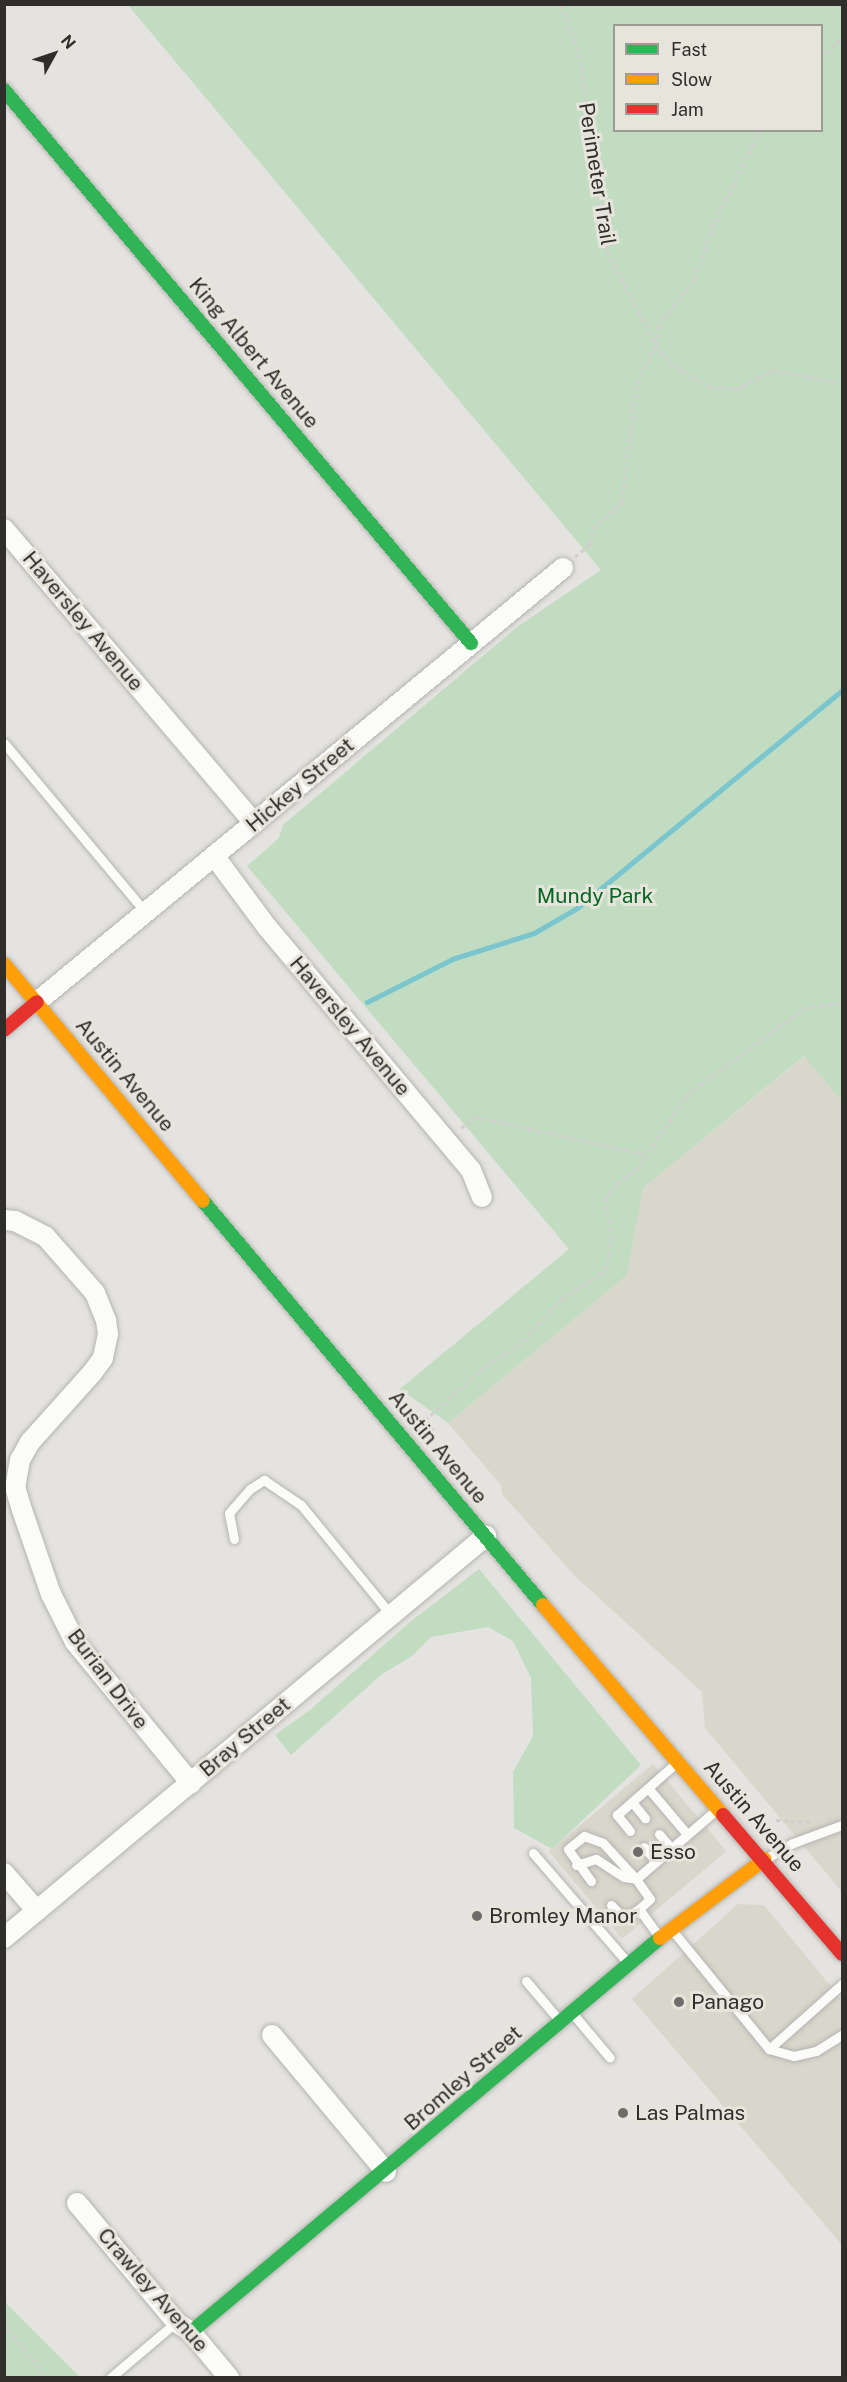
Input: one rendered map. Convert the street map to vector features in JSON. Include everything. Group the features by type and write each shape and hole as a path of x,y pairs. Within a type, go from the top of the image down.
{"street":[{"name":"King Albert Avenue","path":"4,90 471,643"},
{"name":"Haversley Avenue","path":"4,529 254,822"},
{"name":"Hickey Street","path":"37,1002 147,914 254,822 563,568"},
{"name":"Haversley Avenue","path":"214,857 267,927 471,1170 482,1197"},
{"name":"Austin Avenue","path":"4,964 486,1536 765,1859 843,1954"},
{"path":"4,1030 37,1002"},
{"name":"Burian Drive","path":"4,1220 15,1221 45,1236 95,1293 106,1320 108,1334 103,1358 30,1442 20,1460 15,1487 22,1510 51,1594 75,1642 191,1783"},
{"name":"Bray Street","path":"4,1938 486,1536"},
{"name":"Bromley Street","path":"183,2327 386,2172 659,1937 765,1859"},
{"path":"4,1873 37,1911"},
{"path":"272,2035 386,2172"},
{"name":"Crawley Avenue","path":"77,2203 229,2378"}],"lane":[{"path":"4,744 147,914"},
{"path":"234,1539 229,1513 250,1489 264,1480 300,1505 392,1616"},
{"path":"630,1831 617,1815 679,1761"},
{"path":"648,1788 687,1834"},
{"path":"632,1802 645,1818"},
{"path":"576,1865 597,1859 624,1877 636,1879 719,1807"},
{"path":"765,1859 793,1843 843,1825"},
{"path":"659,1834 671,1848"},
{"path":"591,1881 576,1865 568,1849 584,1836 593,1838 608,1848 636,1879 650,1899 629,1915 620,1914 611,1905"},
{"path":"644,1847 656,1862"},
{"path":"533,1853 629,1964"},
{"path":"639,1909 659,1937"},
{"path":"671,1928 769,2049 794,2056 816,2051 843,2034"},
{"path":"526,1981 560,2022"},
{"path":"769,2049 843,1984"},
{"path":"572,2012 610,2058"},
{"path":"110,2378 183,2327"}],"path":[{"name":"Perimeter Trail","path":"561,4 579,53 607,251 656,345 670,363 710,387 736,389 774,370 843,382"},
{"path":"823,57 843,38"},
{"path":"563,568 590,544 592,530 622,502 637,383 656,345 659,325 695,279 712,228 759,132"},
{"path":"429,1435 434,1430 425,1420 486,1366 517,1346 562,1299 606,1270 612,1239 605,1200 617,1183 635,1170 644,1154 697,1088 805,1008 843,1003"},
{"path":"445,1138 477,1117 644,1154"},
{"path":"4,2323 46,2378"}],"shaded area":[{"path":"805,1056 842,1101 842,1892 705,1728 702,1692 576,1577 502,1494 501,1485 448,1423 627,1275 643,1188"},
{"name":"Esso","path":"653,1764 726,1851 622,1939 549,1851"},
{"path":"738,1904 764,1905 842,2000 842,2245 632,1999"}],"green space":[{"name":"Mundy Park","path":"128,5 842,5 842,1101 804,1056 643,1188 627,1275 448,1423 400,1389 569,1249 247,866 279,838 283,825 517,627 601,570"},
{"path":"479,1569 641,1765 552,1849 514,1828 513,1772 533,1736 531,1678 513,1641 488,1627 431,1637 412,1656 382,1674 291,1755 275,1735 310,1710 410,1622"},
{"path":"5,2302 80,2377 5,2377"}],"waterway":[{"path":"367,1002 452,959 534,933 577,908 842,690"}],"traffic: fast":[{"path":"4,90 471,643"},
{"path":"203,1201 543,1605"},
{"path":"191,2332 660,1938"}],"traffic: slow":[{"path":"4,964 203,1201"},
{"path":"543,1605 723,1815"},
{"path":"660,1938 765,1859"}],"traffic: jam":[{"path":"4,1030 37,1002"},
{"path":"723,1815 842,1954"}],"place":[{"name":"Esso","path":"638,1852"},
{"name":"Bromley Manor","path":"477,1916"},
{"name":"Panago","path":"679,2002"},
{"name":"Las Palmas","path":"623,2113"}]}
